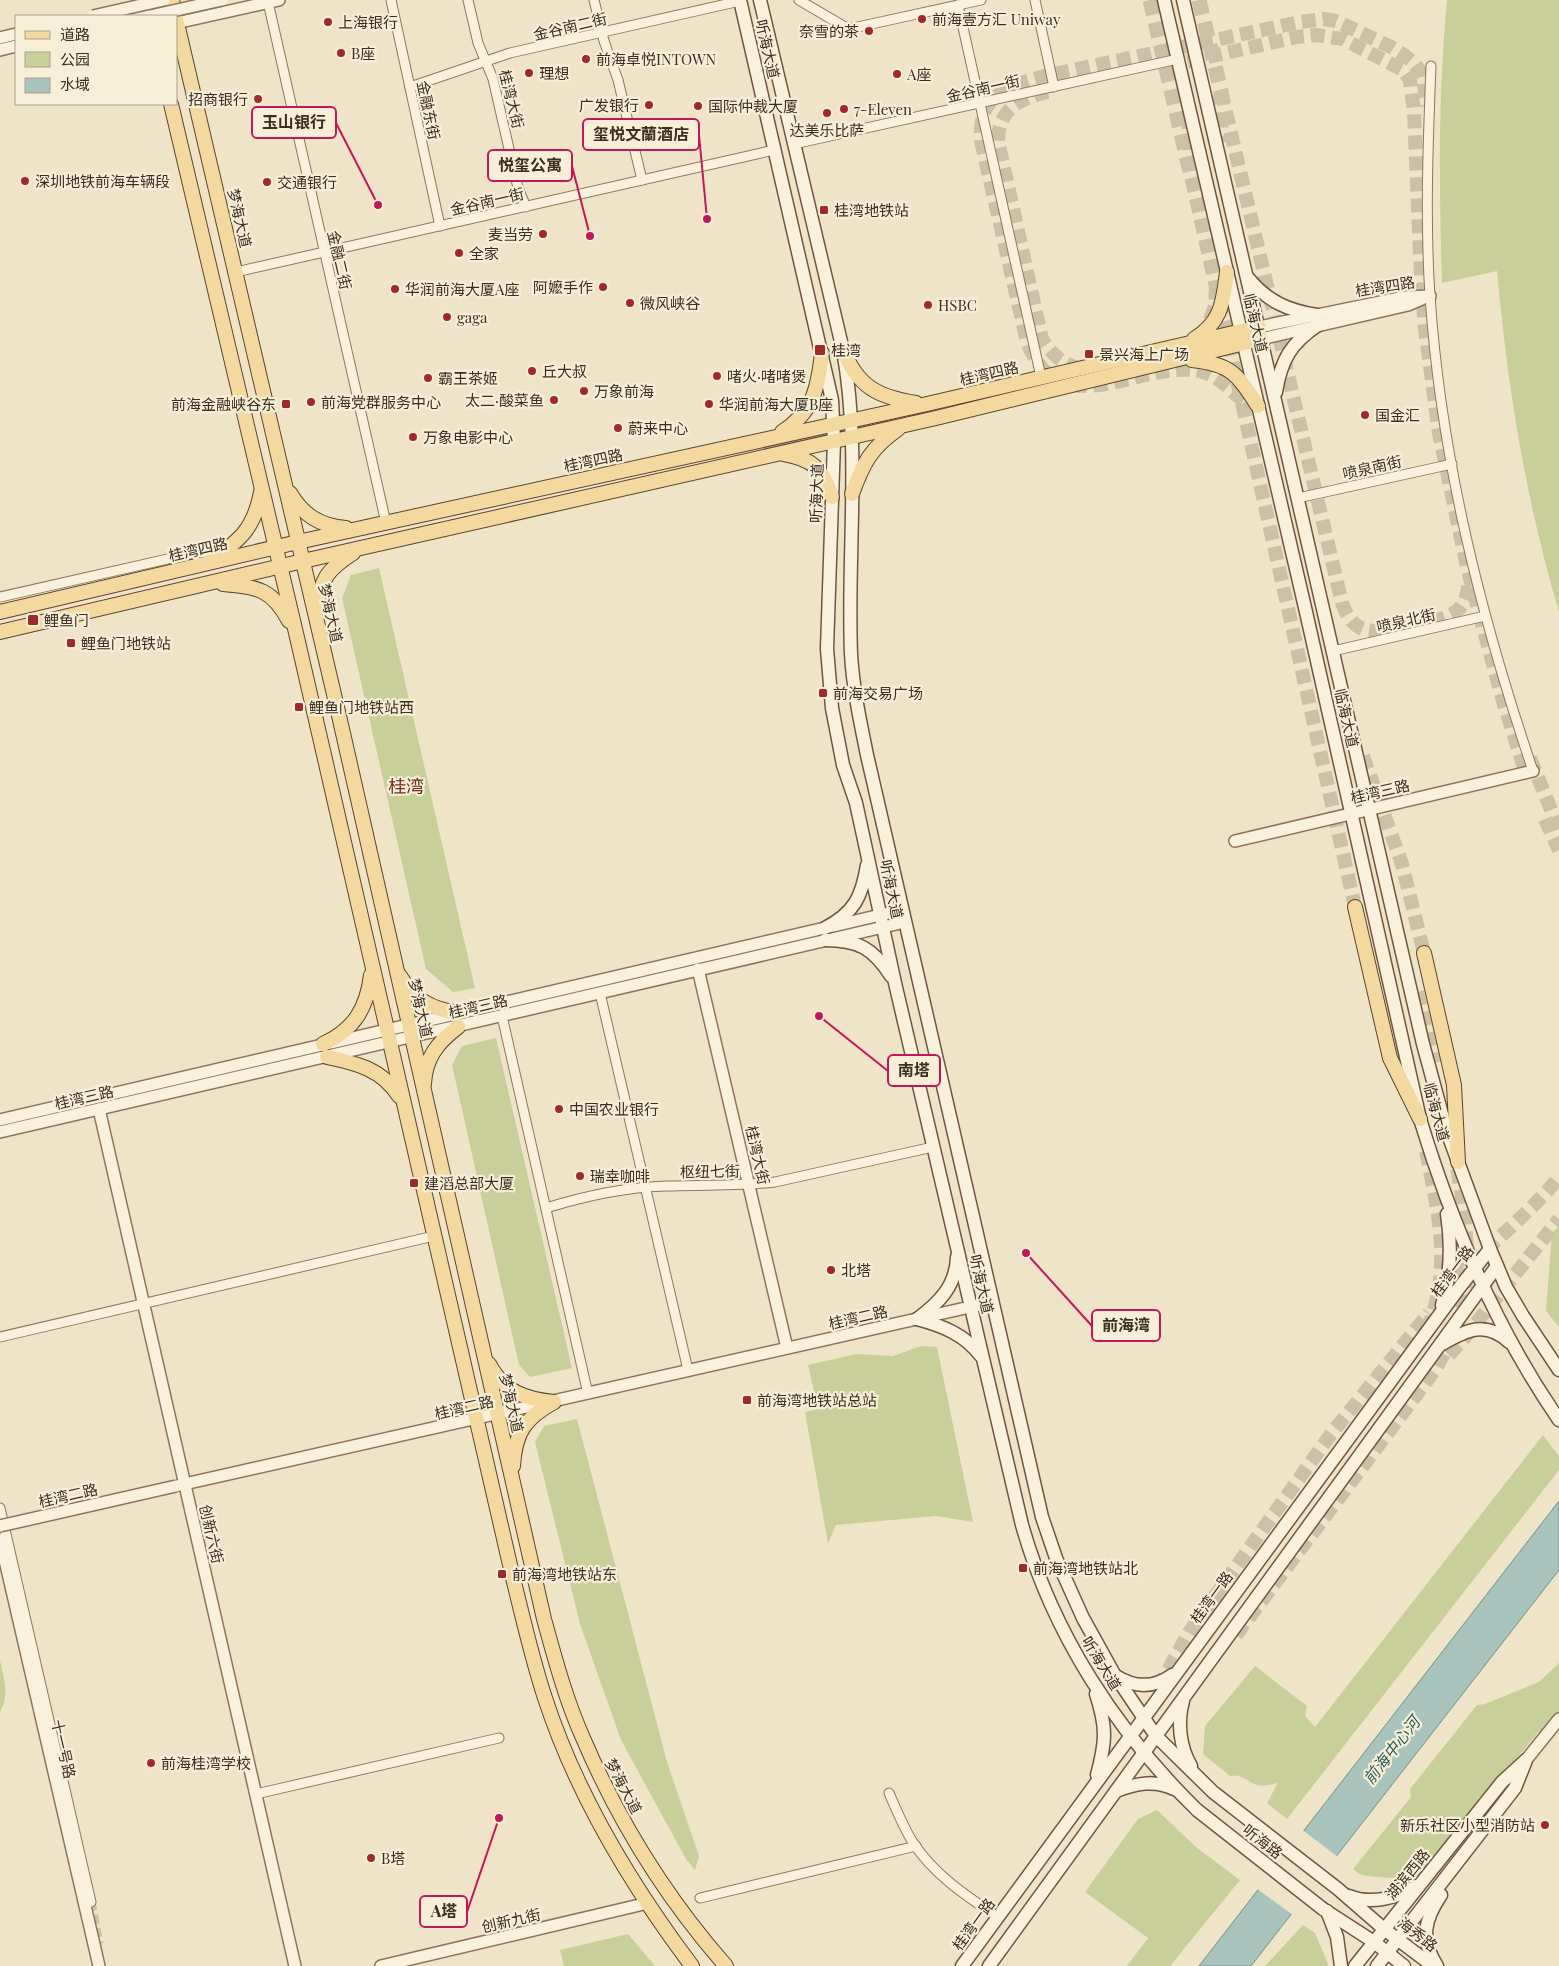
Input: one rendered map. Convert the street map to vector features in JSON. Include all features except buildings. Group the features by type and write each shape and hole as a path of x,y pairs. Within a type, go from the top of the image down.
{"main road":[{"path":"146,0 150,15"},
{"name":"梦海大道","path":"172,0 175,15"},
{"name":"听海大道","path":"760,0 843,350 848,380 852,420 850,613 856,700 903,916 1042,1517 1073,1598 1114,1675 1156,1736"},
{"name":"临海大道","path":"1164,0 1352,813 1420,1119 1444,1192 1482,1284 1513,1346 1559,1420"},
{"name":"临海大道","path":"1183,0 1423,1044 1446,1129 1496,1266 1523,1316 1559,1370"},
{"name":"听海大道","path":"740,1 832,400 834,441 828,604 828,677 832,708 844,765 856,803 869,858 895,983 1022,1525 1034,1563 1054,1612 1092,1680 1143,1753"},
{"name":"梦海大道","path":"178,28 236,272 544,1619 558,1669 585,1744 616,1806 672,1898 726,1966"},
{"path":"171,105 296,633 402,1103 513,1578 546,1699 576,1777 599,1823 626,1870 692,1966"},
{"path":"1181,352 1214,323 1223,302 1227,272"},
{"path":"1248,278 1255,287 1276,303 1318,320 1288,353 1282,366 1275,397"},
{"name":"桂湾四路","path":"0,632 280,566 903,425 1260,333"},
{"path":"843,350 855,374 865,385 890,398 927,404"},
{"path":"1181,352 1225,367 1235,375 1258,406"},
{"name":"桂湾四路","path":"0,612 206,564 227,556 276,548 1042,377 1181,352"},
{"path":"775,437 802,418 809,407 817,388 822,354"},
{"path":"852,494 860,471 871,453 887,437 903,425"},
{"path":"778,453 804,459 816,467 823,475 832,497"},
{"path":"284,483 298,506 311,518 326,525 357,529"},
{"path":"227,556 251,524 258,509 262,488"},
{"path":"316,620 319,594 326,576 335,566 361,548"},
{"path":"208,584 244,586 266,592 283,610 296,633"},
{"path":"825,934 854,906 866,877 869,858"},
{"path":"1355,907 1390,1058 1420,1119"},
{"path":"825,934 858,944 882,963 895,983"},
{"path":"1424,953 1454,1085 1458,1162"},
{"path":"394,962 404,983 420,1000 458,1020 431,1054 425,1071 424,1098"},
{"path":"372,967 368,992 360,1013 325,1050 373,1070 394,1088 402,1103"},
{"path":"1440,1314 1451,1266 1450,1234 1444,1192"},
{"path":"917,1319 934,1306 952,1283 957,1261 957,1247"},
{"name":"桂湾一路","path":"962,1966 1176,1672 1490,1249"},
{"path":"990,1966 1496,1266"},
{"path":"917,1319 955,1332 973,1346 983,1358"},
{"path":"1437,1346 1465,1332 1484,1329 1502,1335 1513,1346"},
{"path":"484,1353 498,1378 510,1388 526,1398 554,1402"},
{"path":"512,1479 514,1454 521,1430 532,1417 554,1402"},
{"path":"1114,1675 1133,1684 1143,1686 1163,1681 1176,1672"},
{"path":"1092,1680 1102,1714 1105,1735 1095,1783"},
{"path":"1186,1694 1180,1717 1181,1736 1185,1754 1196,1775"},
{"name":"听海路","path":"1156,1736 1213,1792 1342,1891 1384,1928"},
{"name":"听海路","path":"1143,1753 1197,1810 1325,1910 1374,1942"},
{"name":"湖滨西路","path":"1376,1966 1516,1788 1526,1760"},
{"name":"湖滨西路","path":"1355,1966 1502,1782 1526,1760"},
{"path":"1116,1791 1140,1784 1152,1783 1165,1786 1182,1794"},
{"path":"1437,1966 1426,1942 1428,1919 1467,1848"},
{"path":"1342,1891 1356,1898 1378,1900 1400,1894 1420,1883"},
{"path":"1325,1910 1337,1937 1341,1966"},
{"name":"海秀路","path":"1384,1928 1433,1966"},
{"path":"1374,1942 1404,1966"}],"street":[{"path":"97,15 164,0"},
{"path":"154,15 222,0"},
{"name":"金融东街","path":"390,0 440,226"},
{"name":"桂湾大街","path":"468,0 478,43 493,79 518,188 526,207"},
{"path":"594,0 602,32 618,80 642,180"},
{"path":"799,0 840,24 853,28 981,0"},
{"path":"1034,0 1054,87"},
{"path":"178,20 273,1"},
{"name":"金融二街","path":"273,1 325,252 386,523"},
{"name":"金谷南二街","path":"410,87 486,60 740,1"},
{"path":"958,5 1042,377"},
{"path":"0,38 15,34"},
{"path":"0,50 15,46"},
{"name":"金谷南一街","path":"794,144 1178,59"},
{"path":"1431,66 1428,145 1430,296 1440,391 1452,464 1484,616 1533,771"},
{"name":"金谷南一街","path":"236,272 774,150"},
{"name":"桂湾四路","path":"1260,333 1318,320 1408,305 1430,296"},
{"name":"喷泉南街","path":"1298,498 1452,464"},
{"path":"0,597 194,552 210,552 227,556"},
{"name":"喷泉北街","path":"1334,651 1484,616"},
{"name":"桂湾三路","path":"1234,841 1533,771"},
{"name":"桂湾三路","path":"0,1120 458,1020 903,916"},
{"name":"桂湾三路","path":"458,1020 502,1016 698,969 825,934"},
{"name":"桂湾大街","path":"698,969 788,1348"},
{"path":"600,993 688,1370"},
{"path":"502,1016 588,1394"},
{"name":"桂湾三路","path":"0,1132 99,1109 325,1050"},
{"name":"创新六街","path":"99,1109 144,1304 181,1485 256,1794 294,1966"},
{"name":"枢纽七街","path":"546,1208 646,1187 749,1184 801,1177 933,1147"},
{"path":"0,1337 434,1236"},
{"name":"桂湾二路","path":"0,1526 477,1420 688,1370 992,1302"},
{"path":"0,1508 91,1902"},
{"name":"十一号路","path":"0,1539 100,1966"},
{"name":"湖滨西路","path":"1526,1760 1559,1718"},
{"path":"256,1794 499,1738"},
{"path":"889,1793 902,1822 916,1846 949,1882 998,1916"},
{"path":"700,1898 916,1846"},
{"name":"创新九街","path":"381,1966 648,1903"}],"green space":[{"path":"1447,0 1559,0 1559,612 1527,485 1519,443 1501,315 1497,271 1442,283 1440,142"},
{"path":"379,568 475,988 453,992 426,969 342,598 351,575"},
{"path":"496,1038 572,1368 530,1377 519,1365 452,1065 462,1046"},
{"path":"1559,1226 1559,1327 1546,1311 1552,1233"},
{"path":"921,1346 937,1347 973,1522 936,1516 836,1525 828,1544 805,1412 818,1409 808,1365 856,1354 893,1356"},
{"path":"577,1419 667,1762 699,1856 695,1870 686,1859 621,1740 580,1624 535,1442 544,1426"},
{"path":"1543,1435 1559,1456 1559,1470 1287,1819 1267,1803 1278,1783 1260,1786 1238,1776 1230,1776 1203,1754 1205,1726 1255,1666 1307,1706 1305,1716 1315,1727"},
{"path":"0,1660 5,1699 0,1712"},
{"path":"1559,1663 1559,1725 1538,1732 1423,1875 1411,1878 1382,1877 1360,1874 1353,1869 1411,1797 1410,1789 1477,1705 1485,1704 1539,1682"},
{"path":"1157,1810 1196,1847 1240,1880 1170,1966 1127,1966 1148,1938 1085,1892 1138,1819"},
{"path":"1303,1925 1315,1933 1328,1964 1327,1966 1265,1966"},
{"path":"628,1934 655,1966 564,1966 560,1950"}],"water":[{"name":"前海中心河","path":"1559,1501 1559,1570 1251,1966 1199,1966"}],"pier":[{"path":"1301,1829 1338,1857 1293,1915 1256,1888"}],"tunnel":[{"path":"1150,0 1191,176"},
{"path":"1199,0 1221,91 1221,142"},
{"path":"1243,401 1220,380 1203,372 1180,370 1156,373 1106,384 1082,386 1061,382 1042,368 1027,342 981,141 981,126 989,104 1004,90 1040,77 1300,22 1324,19 1336,21 1391,47 1415,64 1423,75 1427,106"},
{"path":"1167,66 1297,37 1316,35 1343,39 1403,70 1410,80 1414,112 1425,329 1439,433 1467,567 1502,698 1526,774"},
{"path":"1221,91 1345,611 1350,619 1363,629 1384,631 1413,627 1441,619 1459,609 1466,596 1469,580"},
{"path":"1048,92 1028,98 1012,107 1002,121 998,141 1042,339 1050,350 1065,363 1085,369"},
{"path":"1188,115 1191,176 1355,907"},
{"path":"1210,320 1215,306 1216,287"},
{"path":"1363,756 1402,864 1424,953"},
{"path":"1530,758 1559,829"},
{"path":"1545,819 1559,850"},
{"path":"1417,992 1434,1063"},
{"path":"1426,1151 1433,1185 1441,1254 1438,1293 1428,1329"},
{"path":"1236,1635 1435,1370 1452,1339 1462,1309 1467,1269 1463,1207 1457,1167"},
{"path":"1443,1296 1456,1280 1531,1208 1559,1177"},
{"path":"1449,1355 1559,1219"},
{"path":"1158,1688 1190,1631 1331,1434 1429,1313"},
{"path":"91,1902 99,1944"}],"place":[{"name":"前海壹方汇 Uniway","path":"922,19"},
{"name":"上海银行","path":"328,22"},
{"name":"奈雪的茶","path":"869,31"},
{"name":"B座","path":"341,53"},
{"name":"前海卓悦INTOWN","path":"586,59"},
{"name":"理想","path":"529,73"},
{"name":"A座","path":"897,74"},
{"name":"招商银行","path":"258,99"},
{"name":"广发银行","path":"649,105"},
{"name":"国际仲裁大厦","path":"698,106"},
{"name":"7-Eleven","path":"844,109"},
{"name":"达美乐比萨","path":"827,113"},
{"name":"深圳地铁前海车辆段","path":"25,181"},
{"name":"交通银行","path":"267,182"},
{"name":"玉山银行","path":"378,205"},
{"name":"桂湾地铁站","path":"824,210"},
{"name":"玺悦文蘭酒店","path":"707,219"},
{"name":"麦当劳","path":"543,234"},
{"name":"悦玺公寓","path":"590,236"},
{"name":"全家","path":"459,253"},
{"name":"阿嬷手作","path":"603,287"},
{"name":"华润前海大厦A座","path":"395,289"},
{"name":"微风峡谷","path":"630,303"},
{"name":"HSBC","path":"928,305"},
{"name":"gaga","path":"447,317"},
{"name":"桂湾","path":"820,350"},
{"name":"景兴海上广场","path":"1089,354"},
{"name":"丘大叔","path":"532,371"},
{"name":"啫火·啫啫煲","path":"717,376"},
{"name":"霸王茶姬","path":"428,378"},
{"name":"万象前海","path":"584,391"},
{"name":"太二·酸菜鱼","path":"554,400"},
{"name":"前海党群服务中心","path":"311,402"},
{"name":"前海金融峡谷东","path":"286,404"},
{"name":"华润前海大厦B座","path":"709,404"},
{"name":"国金汇","path":"1365,415"},
{"name":"蔚来中心","path":"618,428"},
{"name":"万象电影中心","path":"413,437"},
{"name":"鲤鱼门","path":"33,620"},
{"name":"鲤鱼门地铁站","path":"71,643"},
{"name":"前海交易广场","path":"823,693"},
{"name":"鲤鱼门地铁站西","path":"299,707"},
{"name":"南塔","path":"819,1016"},
{"name":"中国农业银行","path":"559,1109"},
{"name":"瑞幸咖啡","path":"580,1176"},
{"name":"建滔总部大厦","path":"414,1183"},
{"name":"前海湾","path":"1026,1253"},
{"name":"北塔","path":"831,1270"},
{"name":"前海湾地铁站总站","path":"747,1400"},
{"name":"前海湾地铁站北","path":"1023,1568"},
{"name":"前海湾地铁站东","path":"502,1574"},
{"name":"前海桂湾学校","path":"151,1763"},
{"name":"A塔","path":"499,1818"},
{"name":"新乐社区小型消防站","path":"1545,1825"},
{"name":"B塔","path":"371,1858"}],"district":[{"name":"桂湾","path":"406,786"}]}
